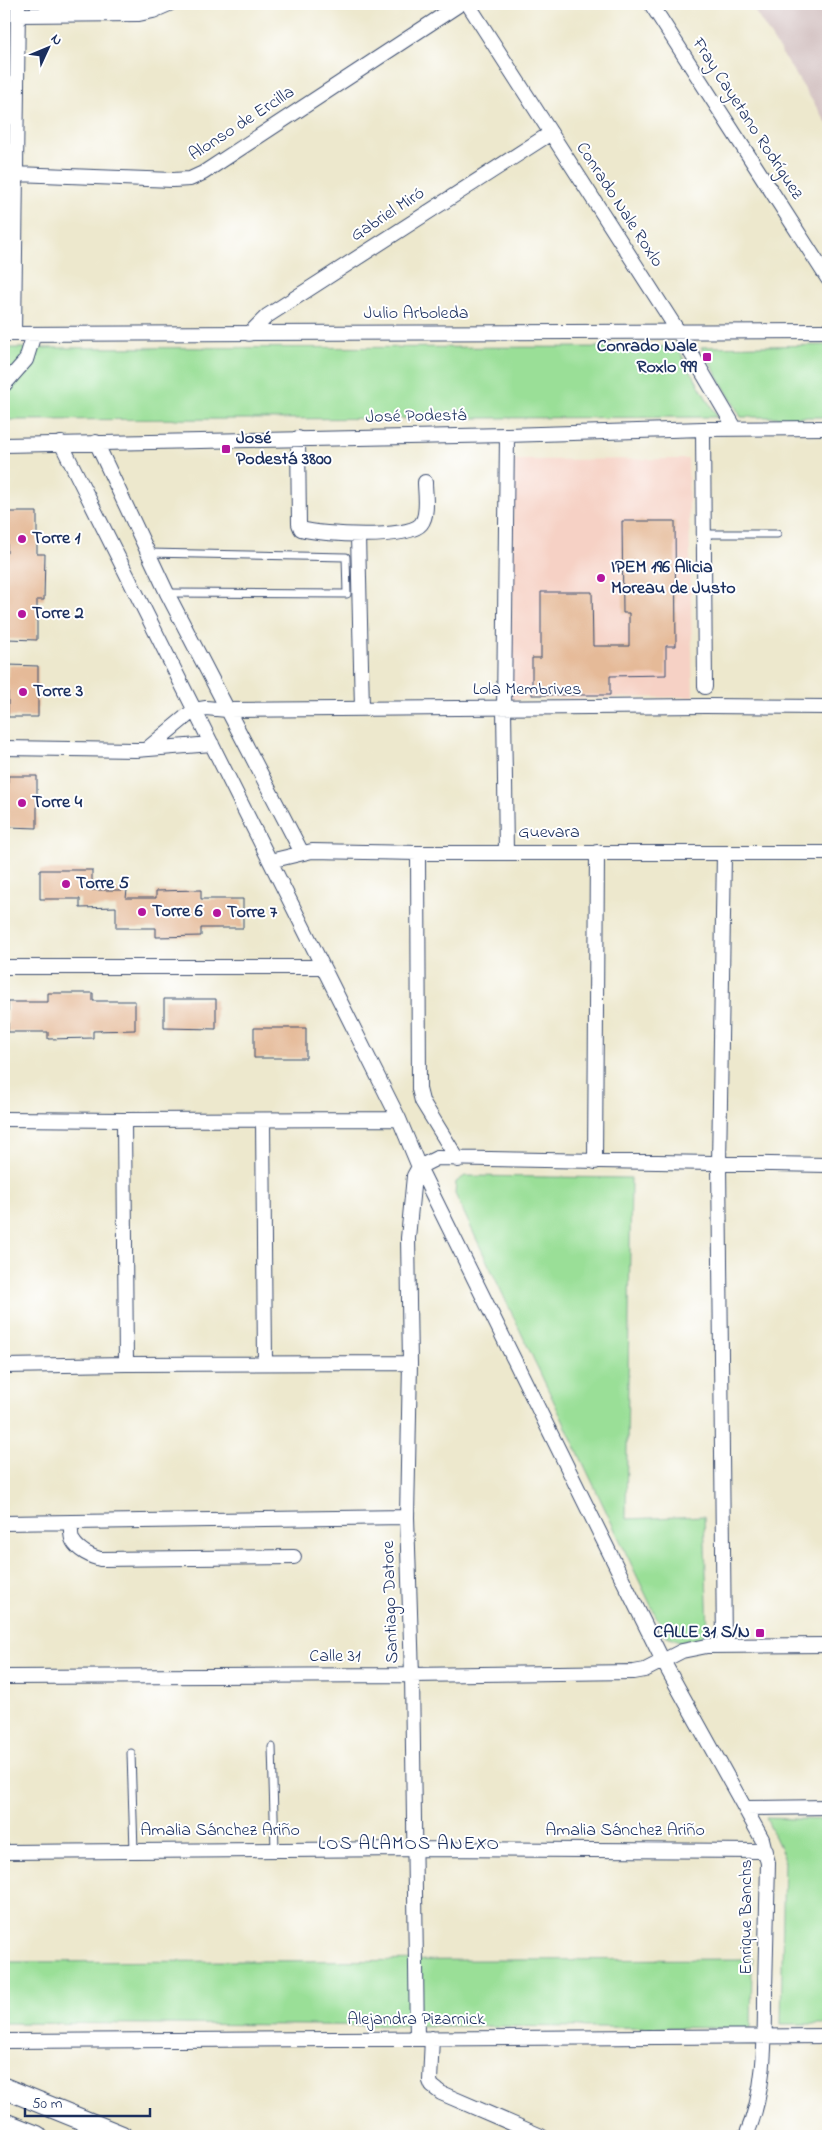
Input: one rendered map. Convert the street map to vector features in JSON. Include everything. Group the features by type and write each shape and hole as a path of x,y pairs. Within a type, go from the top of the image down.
{"main road":[{"path":"4,2088 122,2136"},
{"path":"4,2123 37,2136"}],"street":[{"path":"9,334 16,174 18,10 139,14 153,11 169,4"},
{"name":"Alonso de Ercilla","path":"16,174 190,179 203,173 460,4"},
{"name":"Conrado Nale Roxlo","path":"468,4 678,331 735,428"},
{"name":"Fray Cayetano Rodríguez","path":"651,4 828,279"},
{"name":"Gabriel Miró","path":"249,334 267,316 551,133"},
{"name":"Julio Arboleda","path":"9,334 828,331"},
{"path":"4,385 26,360 34,334"},
{"path":"703,428 705,687"},
{"name":"José Podestá","path":"4,445 508,435 703,428 828,428"},
{"path":"506,852 504,709 508,435"},
{"path":"298,438 299,524 301,529 358,535 400,534 416,529 423,522 426,515 425,482"},
{"path":"96,442 167,593 302,854"},
{"name":"Enrique Banchs","path":"61,443 399,1119 419,1167 663,1661 746,1808 766,1851 768,1863 765,2037 757,2105 746,2136"},
{"path":"358,535 362,709"},
{"name":"Lola Membrives","path":"194,710 206,708 227,710 504,709 705,706 828,708"},
{"path":"147,749 194,710"},
{"path":"4,748 147,749 212,744"},
{"name":"Guevara","path":"270,861 312,851 418,853 828,853"},
{"path":"595,1162 597,852"},
{"path":"418,853 419,1089 422,1101 458,1160"},
{"path":"724,853 719,1164 724,1646"},
{"path":"4,967 323,967"},
{"path":"4,1119 399,1119"},
{"path":"124,1120 126,1364"},
{"path":"263,1120 265,1363"},
{"path":"419,1167 437,1158 458,1160 828,1165"},
{"name":"Santiago Datore","path":"417,2038 412,1675 407,1518 410,1363 408,1238 414,1176 419,1167"},
{"path":"4,1366 410,1363"},
{"path":"4,1523 407,1518"},
{"path":"71,1522 72,1540 92,1557 100,1559 294,1557"},
{"name":"Calle 31","path":"4,1677 634,1672 645,1670 694,1648 828,1645"},
{"path":"746,1808 828,1807"},
{"name":"Amalia Sánchez Ariño","path":"4,1852 414,1849 766,1851"},
{"name":"Alejandra Pizarnick","path":"4,2041 828,2036"},
{"path":"432,2038 430,2081 432,2086 441,2094 541,2136"}],"lane":[{"path":"704,534 777,534"},
{"path":"148,553 346,557 347,594 167,593"},
{"path":"272,1747 275,1850"},
{"path":"131,1753 134,1851"}],"shaded area":[{"path":"750,4 828,4 828,125"},
{"name":"IPEM 196 Alicia Moreau de Justo","path":"688,459 693,697 510,699 514,460"}],"green space":[{"path":"828,345 828,417 741,417 701,347"},
{"path":"677,347 717,417 4,420 4,348"},
{"path":"465,1176 631,1178 626,1519 704,1516 708,1630 702,1639 681,1642 665,1635 455,1194 456,1182"},
{"path":"766,1818 828,1820 828,2024 781,2024 784,1856"},
{"path":"752,1959 751,2028 4,2023 4,1962"}],"building":[{"path":"7,512 37,512 37,554 45,554 44,600 37,600 37,640 7,639 7,599 4,599 4,553 7,553"},
{"path":"622,521 675,521 676,646 666,646 666,675 610,676 610,695 532,695 532,658 541,658 541,592 592,592 593,646 629,646 629,613 623,613"},
{"name":"Torre 3","path":"8,665 38,666 38,717 8,717"},
{"name":"Torre 4","path":"8,776 37,776 37,828 8,827"},
{"path":"40,870 92,870 92,890 127,890 126,898 156,898 156,891 201,890 201,899 243,899 243,928 201,928 201,936 156,937 156,928 116,928 116,907 80,908 80,899 40,899"},
{"path":"48,993 93,993 93,1001 135,1001 135,1030 93,1031 93,1038 48,1039 48,1032 8,1032 8,1002 48,1002"},
{"path":"164,999 216,999 216,1029 164,1028"},
{"path":"254,1028 306,1028 306,1058 254,1058"}],"place":[{"name":"Conrado Nale Roxlo 999","path":"707,357"},
{"name":"José Podestá 3800","path":"226,449"},
{"name":"Torre 1","path":"22,539"},
{"name":"IPEM 196 Alicia Moreau de Justo","path":"601,578"},
{"name":"Torre 2","path":"22,614"},
{"name":"Torre 3","path":"23,692"},
{"name":"Torre 4","path":"22,803"},
{"name":"Torre 5","path":"66,884"},
{"name":"Torre 6","path":"142,912"},
{"name":"Torre 7","path":"217,913"},
{"name":"CALLE 31 S/N","path":"760,1633"}],"district":[{"name":"LOS ALAMOS ANEXO","path":"409,1844"}]}
